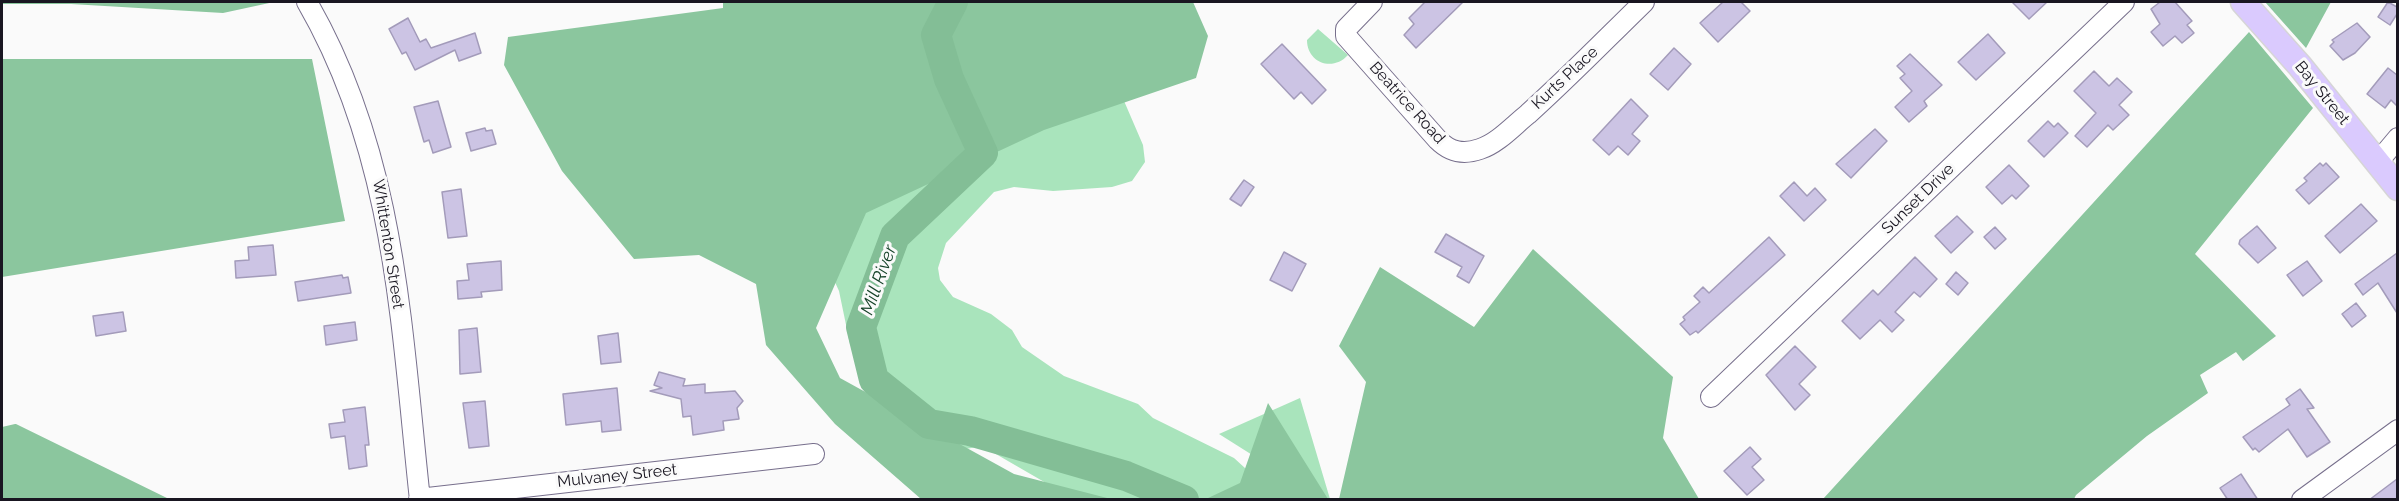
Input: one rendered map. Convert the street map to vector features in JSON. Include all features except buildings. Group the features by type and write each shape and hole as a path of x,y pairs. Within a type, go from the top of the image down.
{"main road":[{"name":"Bay Street","path":"2243,2 2300,66 2397,188"}],"street":[{"name":"Whittenton Street","path":"307,2 346,81 363,125 380,187 403,342 419,499"},
{"name":"Beatrice Road","path":"1372,2 1344,32 1445,146 1463,153 1481,149"},
{"name":"Kurts Place","path":"1481,149 1504,134 1554,90 1644,2"},
{"name":"Sunset Drive","path":"1711,397 2124,2"},
{"path":"2377,163 2397,138"},
{"path":"2302,500 2397,430"},
{"name":"Mulvaney Street","path":"419,499 814,454"}],"green space":[{"path":"2,2 274,2 223,13 71,4 2,4"},
{"path":"723,2 1193,2 1208,36 1196,78 1044,130 866,213 816,328 840,378 1014,474 1111,499 921,499 835,424 766,345 756,284 699,255 634,259 562,171 504,65 508,37 723,8"},
{"path":"2265,2 2331,2 2306,48"},
{"path":"1318,29 1348,55 1342,60 1328,64 1316,59 1308,48 1307,40"},
{"path":"2249,32 2313,108 2195,254 2276,336 2243,361 2236,352 2200,375 2208,393 2147,436 2074,499 1823,499"},
{"path":"2,59 312,59 345,221 2,277"},
{"path":"1115,80 1143,145 1145,162 1132,181 1112,187 1053,191 1014,187 994,192 946,243 938,268 940,280 953,297 991,314 1012,330 1022,347 1064,376 1138,404 1153,418 1234,458 1279,499 1087,499 1046,483 982,446 955,451 910,428 869,363 850,344 839,291 829,269 715,148"},
{"path":"1533,249 1673,377 1663,438 1699,499 1339,499 1366,382 1339,346 1380,267 1474,327"},
{"path":"1300,398 1330,499 1322,499 1219,434"},
{"path":"1268,403 1328,499 1206,499 1240,483"},
{"path":"15,424 169,499 2,499 2,427"}],"waterway":[{"name":"Mill River","path":"953,2 936,35 949,79 983,153 895,236 861,327 874,380 929,424 970,431 1126,476 1184,500"}]}
